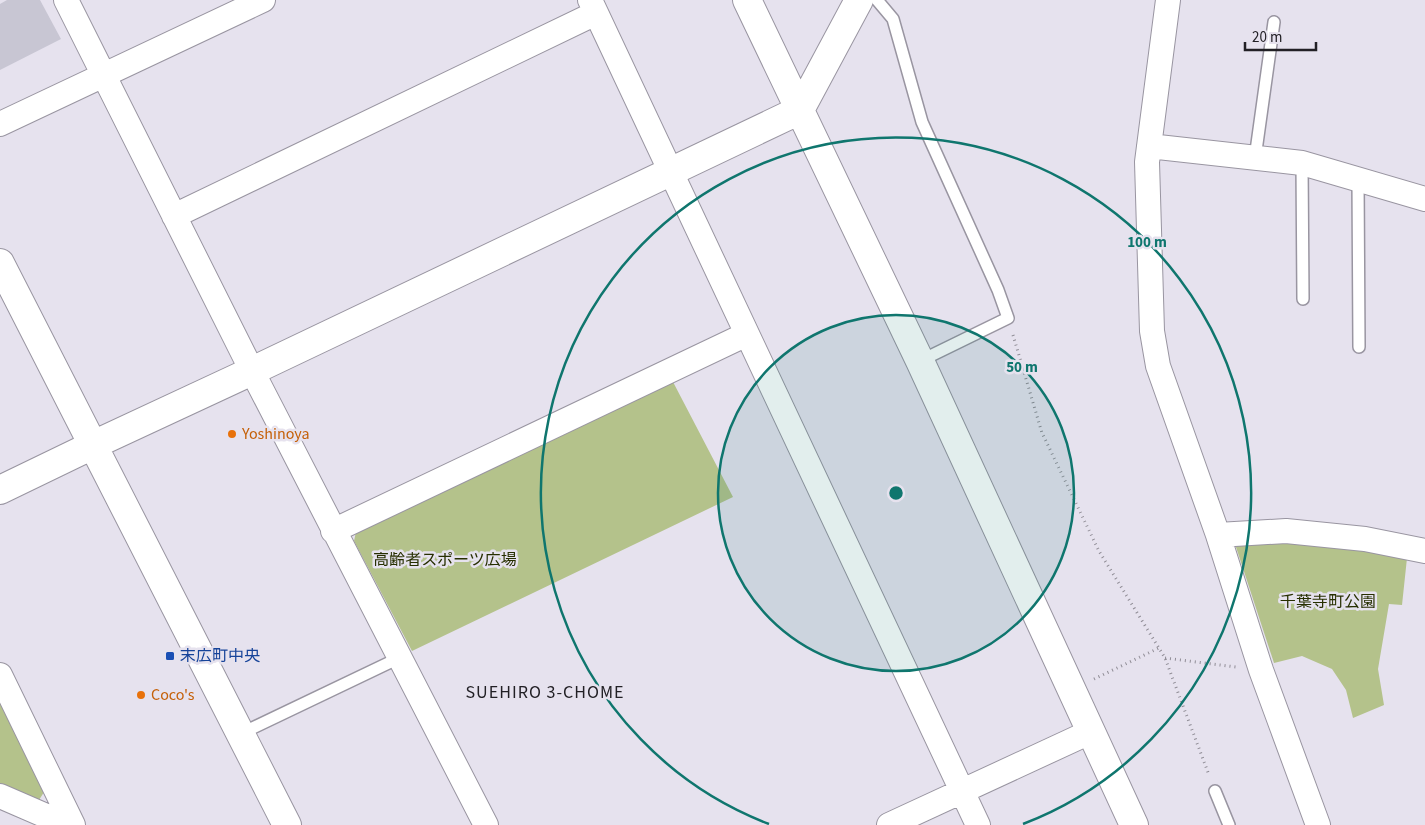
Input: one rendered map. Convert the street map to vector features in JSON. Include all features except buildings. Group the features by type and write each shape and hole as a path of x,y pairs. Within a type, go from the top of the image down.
{"street":[{"path":"66,0 252,371 486,825"},
{"path":"0,124 263,0"},
{"path":"747,0 920,361 1134,825"},
{"path":"0,490 92,444 252,371 800,110 859,0"},
{"path":"1168,0 1147,162 1152,331 1158,366 1218,535 1261,670 1318,825"},
{"path":"174,216 593,6 978,825"},
{"path":"1149,146 1302,163 1425,199"},
{"path":"0,263 287,825"},
{"path":"334,531 747,334"},
{"path":"1218,535 1286,531 1365,539 1425,551"},
{"path":"0,676 72,825"},
{"path":"889,825 1090,732"},
{"path":"0,796 67,825"}],"lane":[{"path":"877,0 893,19 922,122 998,290 1008,318 920,361"},
{"path":"1255,158 1274,22"},
{"path":"1302,163 1302,299"},
{"path":"1358,178 1359,347"},
{"path":"240,734 400,658"},
{"path":"1215,791 1229,825"}],"path":[{"path":"1008,318 1042,433 1099,551 1165,658 1215,791"},
{"path":"1098,677 1159,648"},
{"path":"1165,658 1228,666"}],"green space":[{"name":"高齢者スポーツ広場","path":"672,380 733,497 412,651 354,541 357,527"},
{"name":"千葉寺町公園","path":"1286,538 1407,558 1402,605 1389,604 1378,669 1384,705 1353,718 1346,690 1332,669 1302,656 1274,663 1234,541"},
{"path":"0,696 46,789 39,800 0,785"}],"place":[{"name":"Yoshinoya","path":"232,434"},
{"name":"末広町中央","path":"170,656"},
{"name":"Coco's","path":"141,695"}],"district":[{"name":"SUEHIRO 3-CHOME","path":"545,692"}]}
